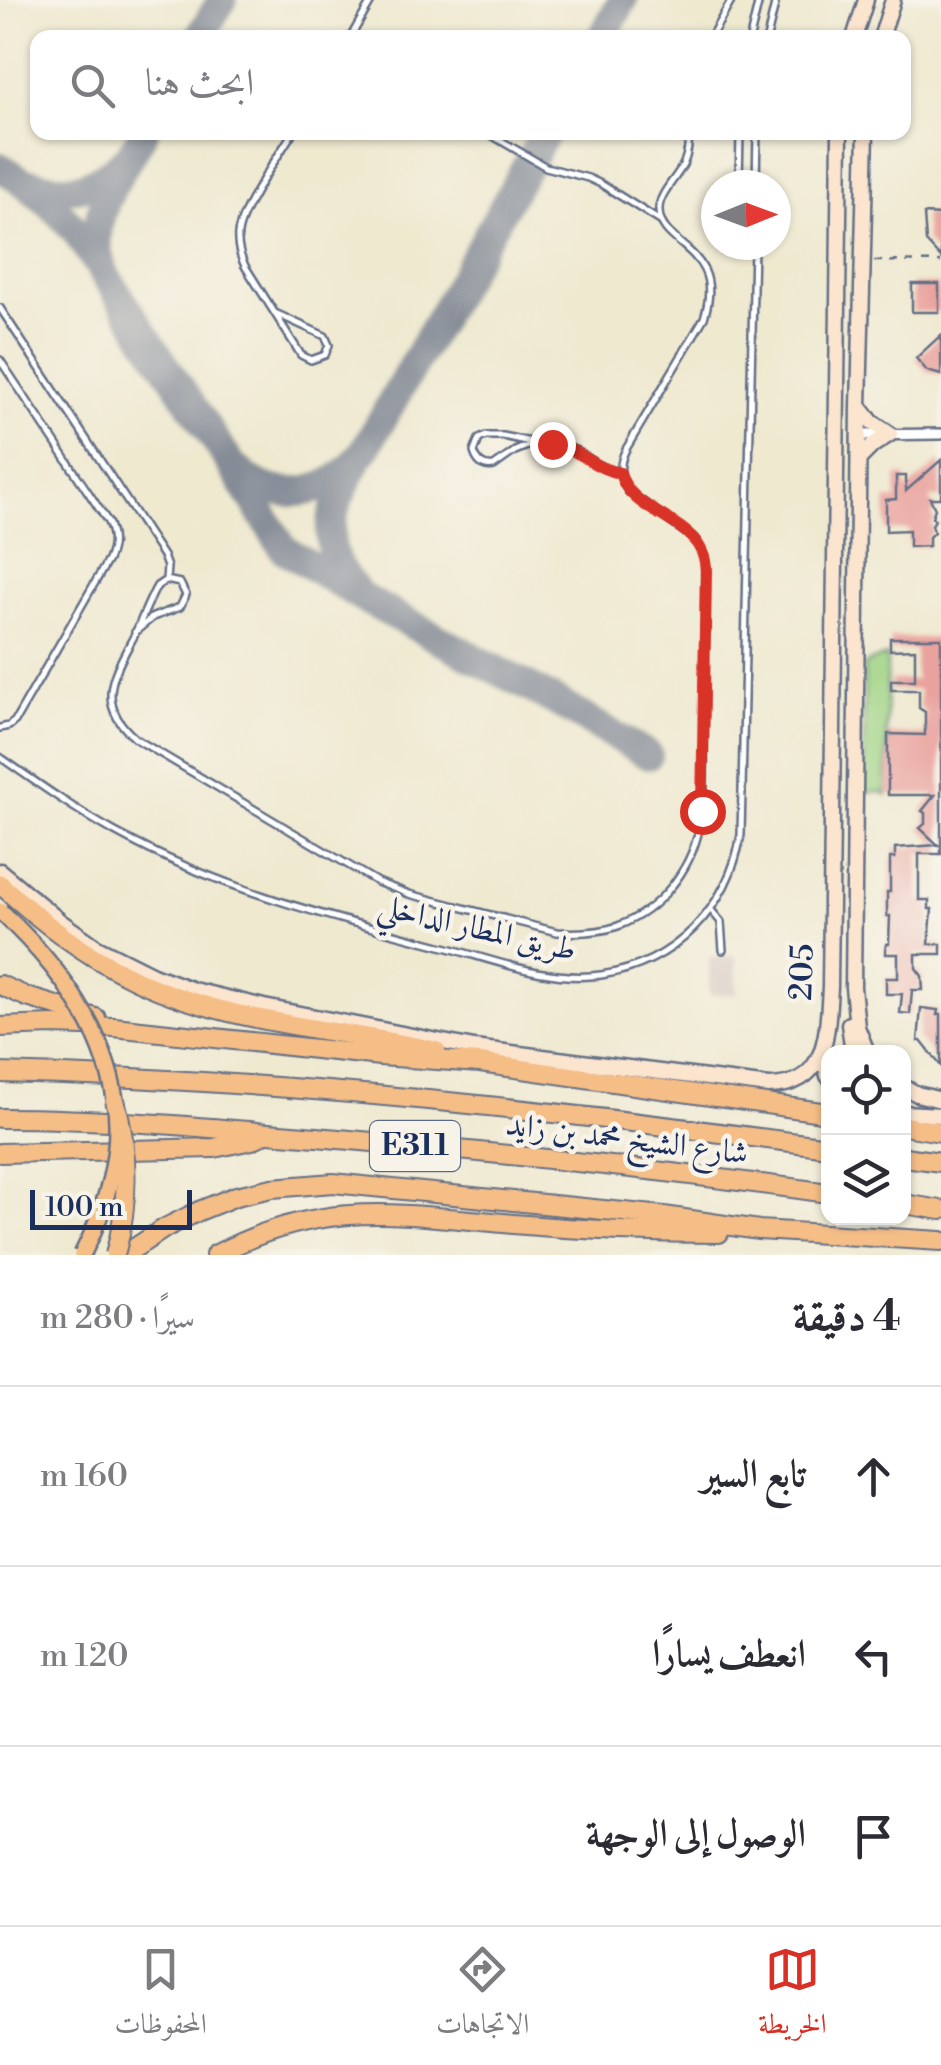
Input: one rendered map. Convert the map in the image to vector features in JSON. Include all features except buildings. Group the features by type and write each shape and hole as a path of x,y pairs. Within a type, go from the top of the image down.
{"highway":[{"path":"0,884 63,938 123,974 157,989 239,1014 393,1042 480,1063"},
{"path":"0,985 65,1010 150,1030"},
{"path":"0,1027 83,1025 150,1030 480,1063 821,1111"},
{"name":"شارع الشيخ محمد بن زايد","path":"0,1073 158,1078 363,1092 821,1146"},
{"path":"115,1100 125,1169 124,1214 115,1255"},
{"name":"شارع الشيخ محمد بن زايد","path":"0,1118 102,1120 481,1152 821,1192"},
{"path":"911,1127 941,1132"},
{"path":"0,1153 214,1148 267,1133"},
{"path":"911,1158 941,1162"},
{"path":"124,1255 165,1228 236,1196 306,1184 363,1184 759,1230 941,1241"},
{"path":"911,1205 941,1210"},
{"path":"215,1255 285,1225 338,1215 396,1213 694,1233 759,1230"}],"main road":[{"path":"0,912 46,958 74,998 96,1040 115,1100 108,1193 82,1255"}],"street":[{"path":"857,30 866,0"},
{"path":"883,30 892,0"},
{"name":"205","path":"0,871 60,922 97,946 153,975 193,990 374,1030 564,1060 757,1085 792,1084 810,1070 820,1056 826,1035 830,986 840,140"},
{"name":"205","path":"865,1045 857,1027 852,987 866,140"},
{"path":"838,321 846,354 848,432 941,434"},
{"path":"859,406 872,422 890,434"},
{"path":"860,459 890,434"},
{"path":"830,986 831,1045"},
{"path":"852,987 849,1023 852,1045"},
{"path":"911,1090 941,1100"},
{"path":"911,1113 941,1115"}],"lane":[{"path":"355,30 372,0"},
{"path":"715,30 732,0"},
{"path":"752,30 759,0"},
{"path":"769,30 776,0"},
{"path":"275,313 325,336 329,345 326,354 311,360 300,355 245,266 239,250 242,217 288,140"},
{"path":"135,632 153,617 180,607 184,588 173,580 157,586 116,667 110,693 118,720 126,730 362,874 392,888 557,932 578,933 617,926 652,907 666,894 686,864 698,831 706,570 702,548 696,540 629,492 620,464 704,318 708,284 700,262 662,222 601,184 546,167 500,140"},
{"path":"662,222 660,202 686,158 688,140"},
{"path":"739,170 740,140"},
{"path":"756,170 757,140"},
{"name":"طريق المطار الداخلي","path":"0,757 54,796 116,833 206,875 301,909 547,974 597,976 645,963 667,951 687,936 722,893 734,865 742,820 754,260"},
{"path":"0,308 163,556 168,568 166,580"},
{"path":"0,360 108,522 113,548 15,721 0,728"},
{"path":"535,443 487,467 476,459 474,452 479,439 504,436 569,447 605,470 620,473"},
{"path":"711,910 721,922 723,950"}],"path":[{"path":"863,261 941,262"}],"shaded area":[{"path":"736,956 737,994 710,995 709,957"}],"green space":[{"path":"887,656 886,795 864,792 864,666"}],"taxiway":[{"path":"204,30 222,0"},
{"path":"606,30 623,0"},
{"path":"101,264 97,247 101,212 139,140"},
{"path":"238,470 264,487 293,492 322,486 350,468 364,451 541,140"},
{"path":"30,183 58,188 81,186 125,160"},
{"path":"0,167 40,195 75,230 284,549 366,600 648,755"},
{"path":"354,588 334,558 331,528 339,497 355,466"}],"route":[{"path":"552,444 569,447 605,470 620,473 629,492 688,533 702,548 706,570 702,811"}]}
